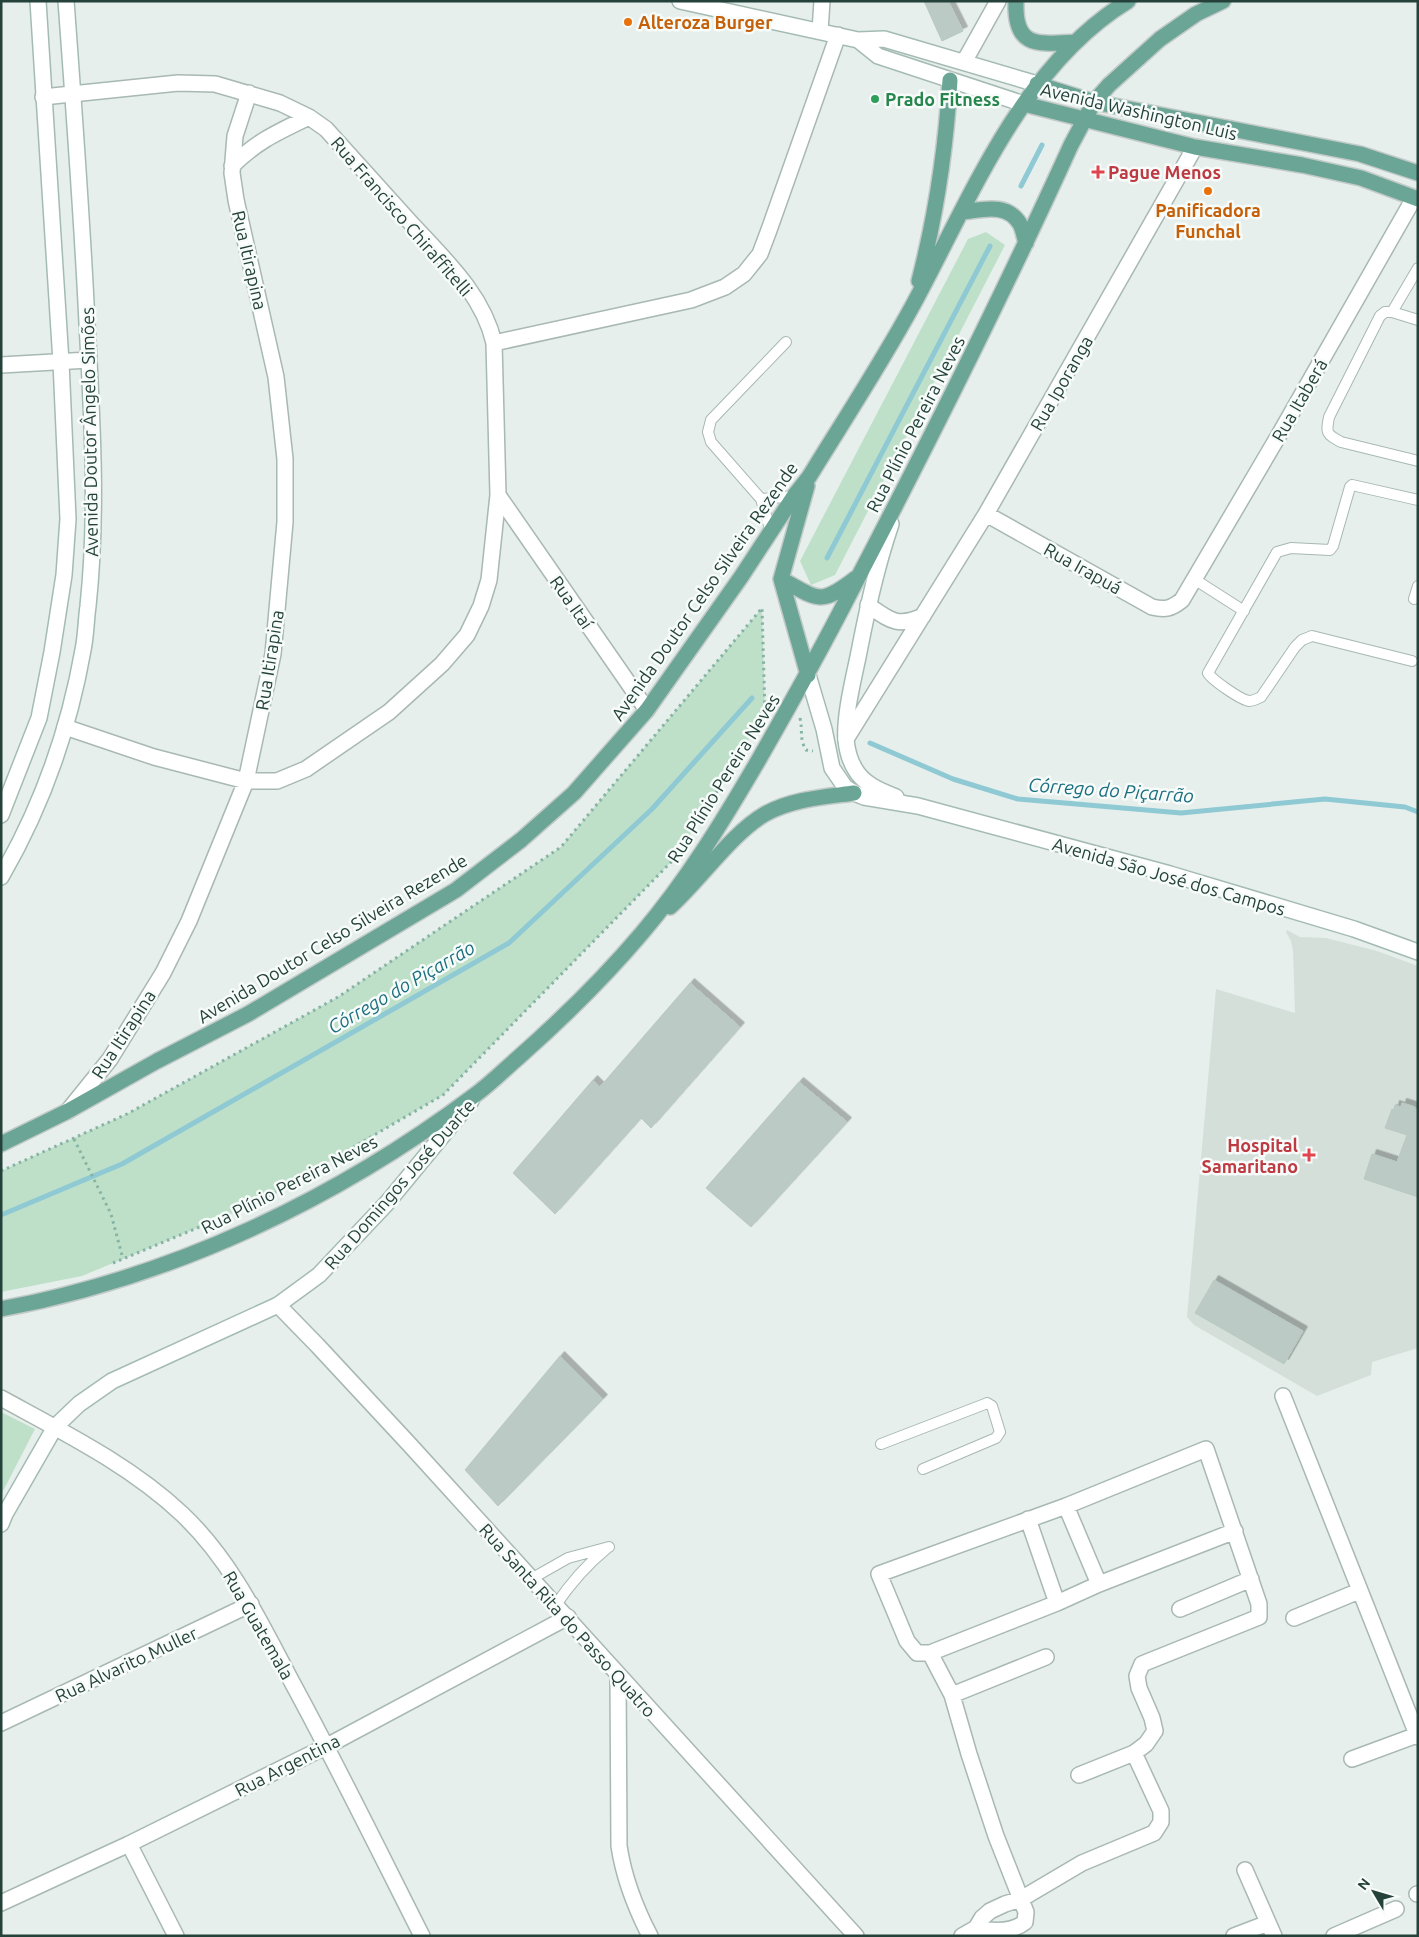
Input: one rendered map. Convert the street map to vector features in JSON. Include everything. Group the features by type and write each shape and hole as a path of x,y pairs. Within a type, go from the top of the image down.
{"main road":[{"path":"1016,1 1017,26 1021,34 1042,44 1076,42"},
{"name":"Avenida Doutor Celso Silveira Rezende","path":"1,1144 68,1111 157,1061 248,1014 456,890 521,840 574,793 647,710 809,477 912,306 1008,129 1037,84 1076,42 1111,12 1128,1"},
{"name":"Rua Plínio Pereira Neves","path":"1,1309 36,1303 121,1280 181,1259 245,1232 366,1169 477,1094 564,1018 607,973 645,930 706,847 808,675 902,494 1026,243 1071,145 1094,102 1109,85 1160,39 1196,14 1223,1"},
{"path":"912,306 935,213 950,80"},
{"name":"Avenida Washington Luis","path":"1037,84 1094,102 1360,154 1418,173"},
{"name":"Avenida Washington Luis","path":"1024,104 1195,147 1302,165 1361,178 1416,199"},
{"path":"962,212 1001,209 1013,215 1020,224 1026,243"},
{"path":"808,675 781,579 809,477"},
{"path":"781,579 811,596 820,598 835,594 860,575"},
{"path":"645,930 688,891 729,845 764,814 805,799 854,793"}],"street":[{"name":"Avenida Doutor Ângelo Simões","path":"1,815 39,718 64,575 68,520 61,362 38,1"},
{"name":"Avenida Doutor Ângelo Simões","path":"1,877 32,820 64,727 83,650 92,570 94,517 89,360 66,1"},
{"name":"Avenida Washington Luis","path":"680,1 858,40 884,39 1037,84"},
{"path":"820,31 822,1"},
{"path":"964,62 998,1"},
{"path":"494,343 691,300 725,287 744,274 760,254 838,35"},
{"name":"Avenida Washington Luis","path":"858,40 878,56 1024,104"},
{"name":"Rua Francisco Chiraffitelli","path":"43,97 178,83 215,84 280,103 309,117 326,129 453,270 484,312 494,343 498,495 489,580 481,606 467,635 442,664 389,712 306,769 277,781 246,782 154,757 64,727"},
{"name":"Rua Itirapina","path":"68,1111 110,1059 163,973 189,920 246,782 273,654 285,522 285,459 276,377 236,200 232,166 234,136 249,93"},
{"path":"232,166 249,150 265,139 309,117"},
{"name":"Rua Iporanga","path":"846,739 986,514 1195,147"},
{"name":"Rua Itaberá","path":"1182,600 1416,199"},
{"path":"1,365 89,360"},
{"name":"Avenida São José dos Campos","path":"902,494 878,562 868,605 848,708 846,739 851,760 856,771 864,779 876,788 918,806"},
{"name":"Rua Itaí","path":"498,495 647,710"},
{"name":"Rua Irapuá","path":"986,514 1152,607 1164,610 1173,608 1182,600"},
{"path":"868,605 894,622 910,622 923,616"},
{"name":"Avenida São José dos Campos","path":"808,675 824,729 827,749 837,777 845,787 854,793 864,797 918,806 1170,874 1354,929 1418,952"},
{"name":"Rua Domingos José Duarte","path":"1,1524 54,1427 79,1404 112,1381 278,1305 320,1276 387,1203 477,1094"},
{"name":"Rua Santa Rita do Passo Quatro","path":"278,1305 370,1402 568,1618 856,1936"},
{"path":"1283,1396 1360,1591 1414,1716 1417,1736 1352,1758"},
{"name":"Rua Guatemala","path":"1,1398 123,1468 182,1514 216,1551 251,1604 327,1746 422,1936"},
{"path":"1079,1775 1134,1752 1146,1744 1155,1732 1152,1718 1139,1688 1137,1676 1142,1664 1259,1617 1259,1604 1235,1531 1206,1449 1066,1506 878,1574 907,1641 917,1652 930,1653 1235,1531"},
{"path":"1066,1506 1099,1584"},
{"path":"1028,1519 1057,1602"},
{"path":"1180,1609 1251,1579"},
{"path":"1294,1618 1360,1591"},
{"name":"Rua Alvarito Muller","path":"1,1723 251,1604"},
{"name":"Rua Argentina","path":"1,1903 129,1844 327,1746 568,1618"},
{"path":"930,1653 952,1696 993,1827 1026,1912 1026,1919 1022,1925 1009,1930 976,1928"},
{"path":"952,1696 1046,1657"},
{"path":"618,1675 619,1846 623,1871 636,1908 650,1936"},
{"path":"962,1936 976,1928 982,1918 990,1911 1021,1899 1082,1863 1154,1833 1161,1822 1161,1811 1134,1752"},
{"path":"129,1844 176,1936"},
{"path":"1234,1936 1271,1930 1245,1870"},
{"path":"1334,1936 1396,1909"}],"lane":[{"path":"1392,312 1418,268"},
{"path":"1418,320 1392,312 1385,312 1380,316 1329,417 1326,430 1330,436 1341,442 1418,461"},
{"path":"771,532 761,499 711,442 708,432 711,420 786,342"},
{"path":"1412,661 1312,636 1302,640 1295,647 1261,697 1250,701 1215,681 1208,673 1278,552 1291,548 1330,550 1333,546 1348,489 1352,485 1418,500"},
{"path":"761,499 794,496"},
{"path":"1194,579 1244,611"},
{"path":"1414,599 1418,586"},
{"path":"881,1444 987,1403 992,1406 1000,1432 999,1435 923,1469"},
{"path":"531,1579 568,1558 609,1547 588,1563 577,1575 555,1606"}],"path":[{"path":"1,1171 128,1114 338,997 561,847 762,608 765,714 676,857 443,1095 257,1203 106,1266"},
{"path":"787,710 800,716 802,727 801,740 806,750 827,749"},
{"path":"444,1100 451,1094"},
{"path":"74,1139 111,1214 123,1259"}],"shaded area":[{"name":"Hospital Samaritano","path":"1287,930 1300,937 1326,938 1377,951 1418,966 1418,1348 1372,1362 1371,1375 1317,1396 1194,1325 1187,1317 1216,989 1295,1013 1293,951 1291,941 1286,932"}],"green space":[{"path":"986,232 1005,245 835,575 811,585 800,561 968,239"},
{"path":"762,608 765,714 676,857 443,1095 257,1203 82,1276 1,1292 1,1171 127,1114 338,997 561,847"},
{"path":"1,1412 35,1429 1,1495"}],"building":[{"path":"924,1 948,1 963,31 942,41"},
{"path":"690,983 740,1027 651,1128 641,1118 555,1214 513,1173 593,1080 600,1087"},
{"path":"799,1082 847,1122 751,1227 706,1188"},
{"path":"1402,1103 1415,1107 1413,1115 1415,1109 1418,1109 1418,1197 1364,1179 1372,1154 1397,1162 1407,1135 1385,1128 1392,1109 1394,1110 1395,1105 1401,1107"},
{"path":"1214,1280 1303,1331 1284,1364 1195,1313"},
{"path":"560,1356 603,1399 498,1506 465,1470"}],"waterway":[{"path":"1021,186 1042,145"},
{"path":"827,558 990,246"},
{"name":"Córrego do Piçarrão","path":"1,1215 122,1164 509,943 652,809 752,698"},
{"name":"Córrego do Piçarrão","path":"870,743 953,779 1018,799 1181,813 1325,799 1405,807 1418,812"}],"place":[{"name":"Alteroza Burger","path":"628,22"},
{"name":"Prado Fitness","path":"875,99"},
{"name":"Pague Menos","path":"1098,172"},
{"name":"Panificadora Funchal","path":"1208,191"},
{"name":"Hospital Samaritano","path":"1309,1155"}]}
